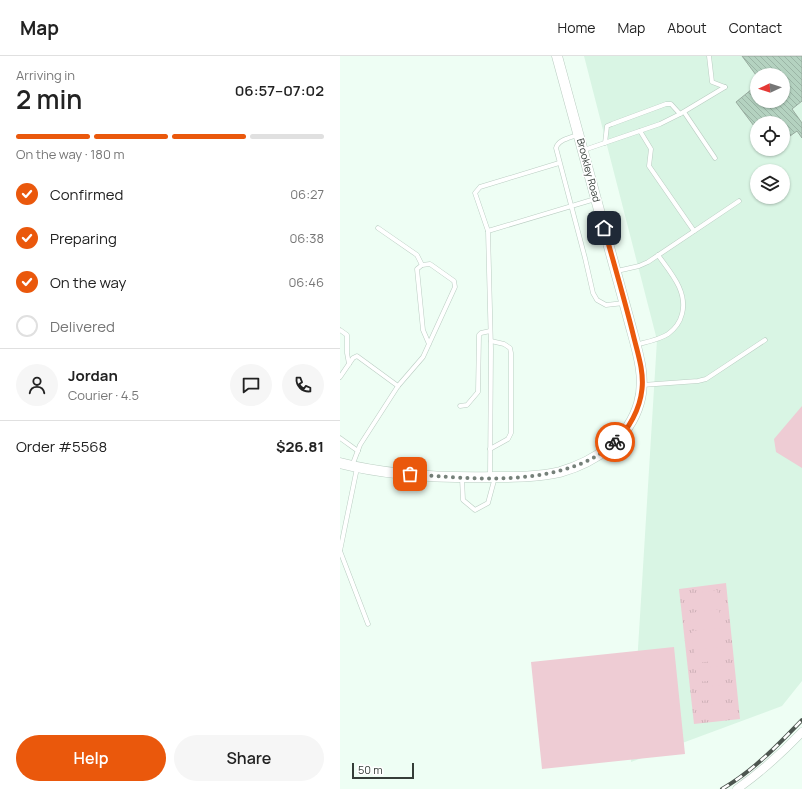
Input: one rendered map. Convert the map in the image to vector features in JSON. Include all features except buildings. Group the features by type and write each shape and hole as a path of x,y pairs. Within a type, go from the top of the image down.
{"street":[{"name":"Brookley Road","path":"557,56 625,303 642,381"},
{"path":"340,464 394,473 462,478 545,475 561,471 579,465 606,450 622,436 631,423 639,404 642,381"},
{"path":"737,789 754,777 784,751 802,732"}],"lane":[{"path":"583,150 660,124 682,113 725,87 712,82 709,56"},
{"path":"605,143 607,126 666,104 671,104 682,113 715,158"},
{"path":"640,131 651,149 649,166 694,231"},
{"path":"579,134 561,141 556,145 556,148 595,297 597,300 606,305 625,303"},
{"path":"462,478 463,500 475,510 488,504 493,477 490,449 488,231 475,193 480,187 559,163"},
{"path":"488,231 596,199"},
{"path":"616,271 639,266 648,262 739,201"},
{"path":"378,228 417,255 422,265"},
{"path":"635,345 661,338 668,334 676,327 683,309 683,297 680,288 658,255"},
{"path":"368,624 340,551 360,445 398,386 423,357 455,287 454,281 430,264 422,265 417,269 423,330 428,344"},
{"path":"340,330 347,335 347,353 349,364"},
{"path":"460,406 466,405 478,392 479,335 490,331"},
{"path":"642,381 698,381 706,379 765,340"},
{"path":"490,341 504,344 510,348 511,353 511,434 508,439 490,449"},
{"path":"340,377 353,358 357,356 398,386"},
{"path":"340,438 358,451"}],"shaded area":[{"path":"584,56 802,56 802,681 782,706 631,762 657,340"}],"green space":[{"path":"802,406 802,468 776,452 774,439"},
{"path":"726,583 740,719 694,724 679,589"},
{"path":"717,590 719,604 689,607 688,594"},
{"path":"719,609 721,623 691,626 690,613"},
{"path":"721,628 723,642 693,645 692,631"},
{"path":"674,647 685,754 542,769 531,662"},
{"path":"723,647 725,660 695,663 694,650"},
{"path":"725,665 727,679 697,682 696,669"},
{"path":"727,684 729,698 699,701 698,688"},
{"path":"729,703 731,717 701,720 700,706"}],"railway":[{"path":"722,789 744,774 774,749 802,720"}],"way so far":[{"path":"410,474 457,478 545,475 579,465 606,450 615,442"}],"route":[{"path":"604,228 640,363 642,378 642,390 639,404 631,423 622,436 615,442"}]}
